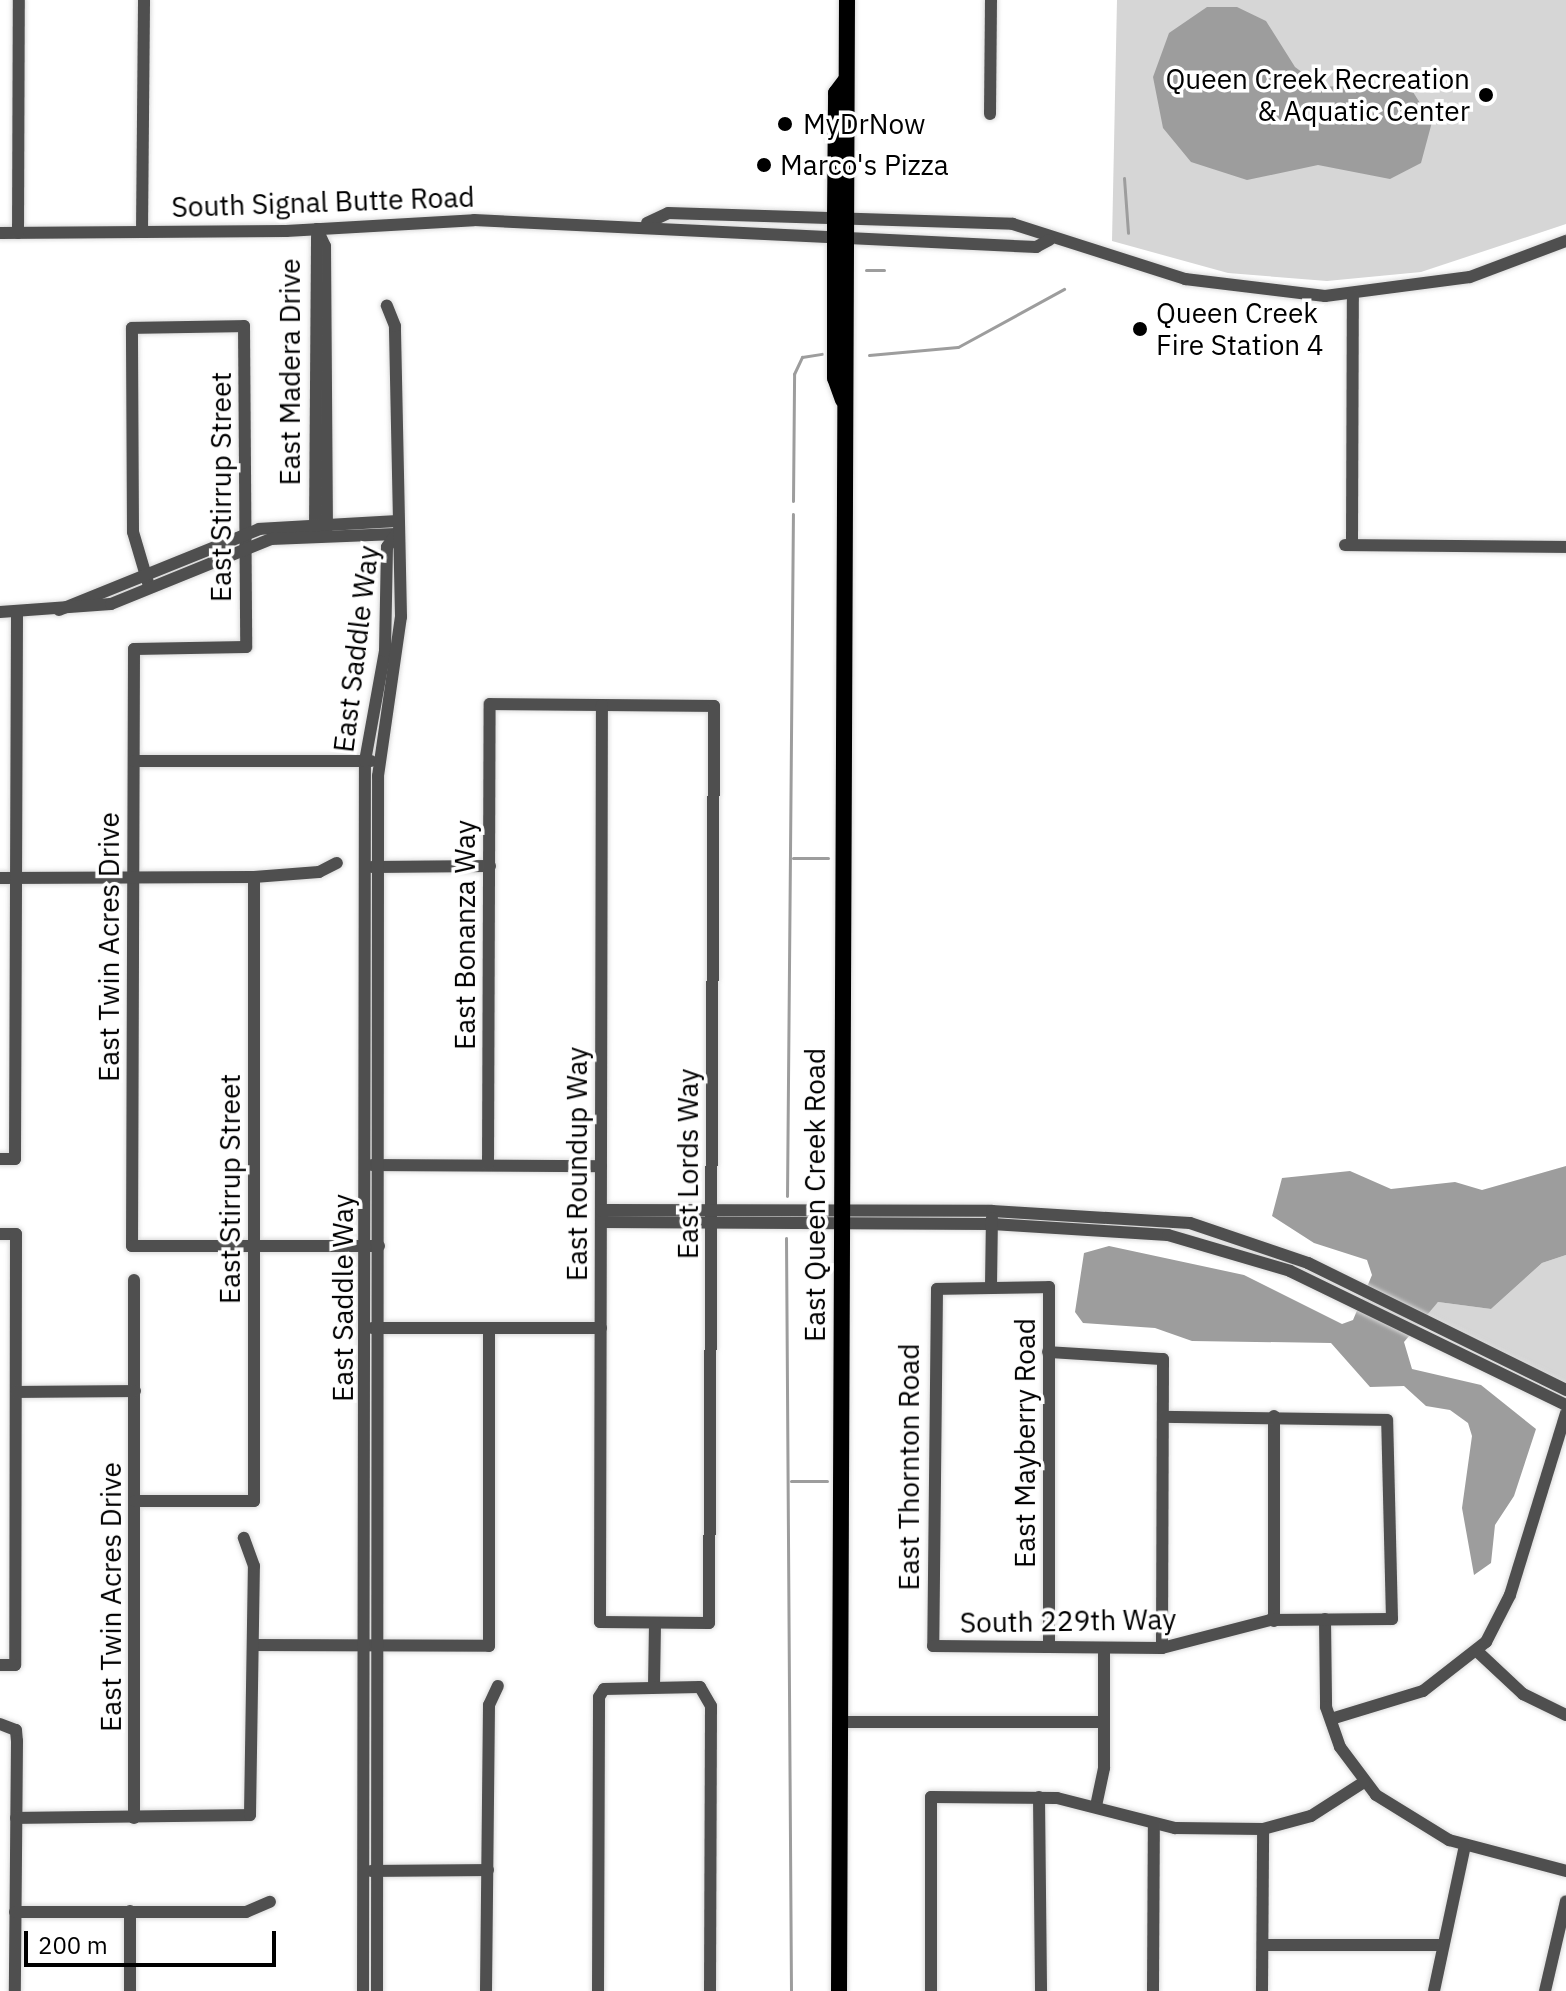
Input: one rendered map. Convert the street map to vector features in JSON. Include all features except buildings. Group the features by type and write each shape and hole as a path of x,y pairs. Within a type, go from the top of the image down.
{"main road":[{"name":"East Queen Creek Road","path":"839,1991 843,400 851,378 843,238 852,93 845,81 847,0"}],"street":[{"path":"18,233 19,0"},
{"path":"142,232 144,0"},
{"path":"990,114 991,0"},
{"name":"South Signal Butte Road","path":"647,223 668,213 843,216 1013,224 1037,228 1049,240 1246,291 1353,295 1470,277 1566,241"},
{"name":"South Signal Butte Road","path":"0,233 317,229 474,220 647,223 667,233 1036,247 1049,240"},
{"name":"East Madera Drive","path":"317,229 321,534"},
{"path":"1353,295 1348,544 1566,547"},
{"path":"387,306 395,326 396,528"},
{"name":"East Stirrup Street","path":"134,649 246,647 244,326 132,328 133,532 146,581"},
{"path":"0,612 59,610 146,581 246,540 321,520 396,528"},
{"path":"246,540 396,528"},
{"name":"East Saddle Way","path":"363,1991 370,1871 373,1328 371,866 365,761 385,651 387,547 396,528"},
{"name":"East Saddle Way","path":"371,866 379,761 400,631 396,528"},
{"path":"0,1159 15,1159 17,612"},
{"name":"East Twin Acres Drive","path":"134,649 132,1246 253,1246"},
{"name":"East Bonanza Way","path":"488,1165 490,704 602,705"},
{"name":"East Lords Way","path":"602,705 714,706 709,1623 655,1623"},
{"name":"East Roundup Way","path":"602,705 600,1622 655,1623"},
{"path":"134,761 379,761"},
{"path":"0,878 254,877 319,872 337,863"},
{"path":"371,866 490,866"},
{"name":"East Stirrup Street","path":"135,1501 254,1501 254,877"},
{"path":"372,1165 601,1166"},
{"path":"601,1216 1156,1218 1219,1229 1358,1289 1426,1331 1566,1405"},
{"path":"992,1217 1139,1230 1205,1243 1566,1390"},
{"name":"East Mayberry Road","path":"992,1217 991,1286 1049,1287 1049,1647"},
{"path":"0,1234 16,1234 15,1665 0,1665"},
{"path":"253,1246 372,1246"},
{"name":"East Twin Acres Drive","path":"134,1280 134,1818"},
{"name":"East Thornton Road","path":"933,1646 937,1289 991,1286"},
{"path":"373,1328 601,1328"},
{"path":"254,1645 489,1646 489,1328"},
{"path":"1048,1352 1163,1359 1162,1648"},
{"path":"16,1392 135,1391"},
{"path":"1331,1719 1423,1691 1478,1652 1510,1595 1566,1413"},
{"path":"1164,1417 1274,1416 1274,1621"},
{"name":"South 229th Way","path":"933,1646 1162,1648 1274,1621 1392,1619 1387,1420 1274,1416"},
{"path":"16,1818 250,1815 254,1566 244,1538"},
{"path":"1325,1619 1322,1690 1331,1719 1364,1782 1412,1822 1465,1845 1566,1871"},
{"path":"654,1687 655,1623"},
{"path":"1096,1806 1103,1722 1104,1648"},
{"path":"1478,1652 1523,1694 1566,1715"},
{"path":"486,1991 489,1705 498,1686"},
{"path":"598,1991 599,1697 604,1689 654,1687 700,1687 711,1706 710,1991"},
{"path":"839,1722 1103,1722"},
{"path":"0,1724 16,1730 15,1991"},
{"path":"931,1991 931,1797 1039,1797 1096,1806 1154,1823 1263,1829 1311,1816 1364,1782"},
{"path":"1039,1797 1041,1991"},
{"path":"1153,1991 1154,1823"},
{"path":"1262,1991 1263,1829"},
{"path":"1434,1991 1465,1845"},
{"path":"370,1871 488,1870"},
{"name":"East Saddle Way","path":"370,1871 377,1991"},
{"path":"1545,1991 1566,1901"},
{"path":"15,1912 246,1912 270,1902"},
{"path":"130,1911 130,1991"},
{"path":"1263,1945 1442,1945"}],"shaded area":[{"path":"1117,0 1566,0 1566,224 1421,272 1327,281 1228,273 1112,241"},
{"path":"1207,7 1237,7 1266,21 1295,67 1322,87 1392,83 1413,92 1432,122 1421,163 1390,179 1318,165 1247,180 1191,162 1163,128 1153,77 1169,33"},
{"path":"1566,1166 1566,1255 1542,1263 1491,1309 1438,1302 1404,1342 1412,1369 1481,1385 1536,1429 1514,1496 1495,1525 1491,1563 1474,1575 1462,1508 1472,1436 1468,1423 1450,1410 1426,1406 1404,1386 1370,1387 1331,1343 1192,1341 1155,1328 1083,1323 1075,1312 1084,1253 1109,1246 1244,1275 1342,1324 1353,1320 1372,1275 1367,1260 1314,1243 1272,1216 1282,1178 1350,1171 1391,1189 1455,1182 1482,1190"},
{"path":"1566,1255 1566,1384 1424,1314 1438,1302 1491,1309 1542,1263"}],"waterway":[{"path":"1124,178 1128,233"},
{"path":"866,270 884,270"},
{"path":"869,355 958,347 1064,289"},
{"path":"793,501 794,374 802,357 822,354"},
{"path":"787,1196 793,514"},
{"path":"793,858 828,858"},
{"path":"786,1238 791,1991"},
{"path":"791,1481 827,1481"}],"place":[{"name":"Queen Creek Recreation & Aquatic Center","path":"1486,95"},
{"name":"MyDrNow","path":"785,124"},
{"name":"Marco's Pizza","path":"764,165"},
{"name":"Queen Creek Fire Station 4","path":"1140,329"}]}
